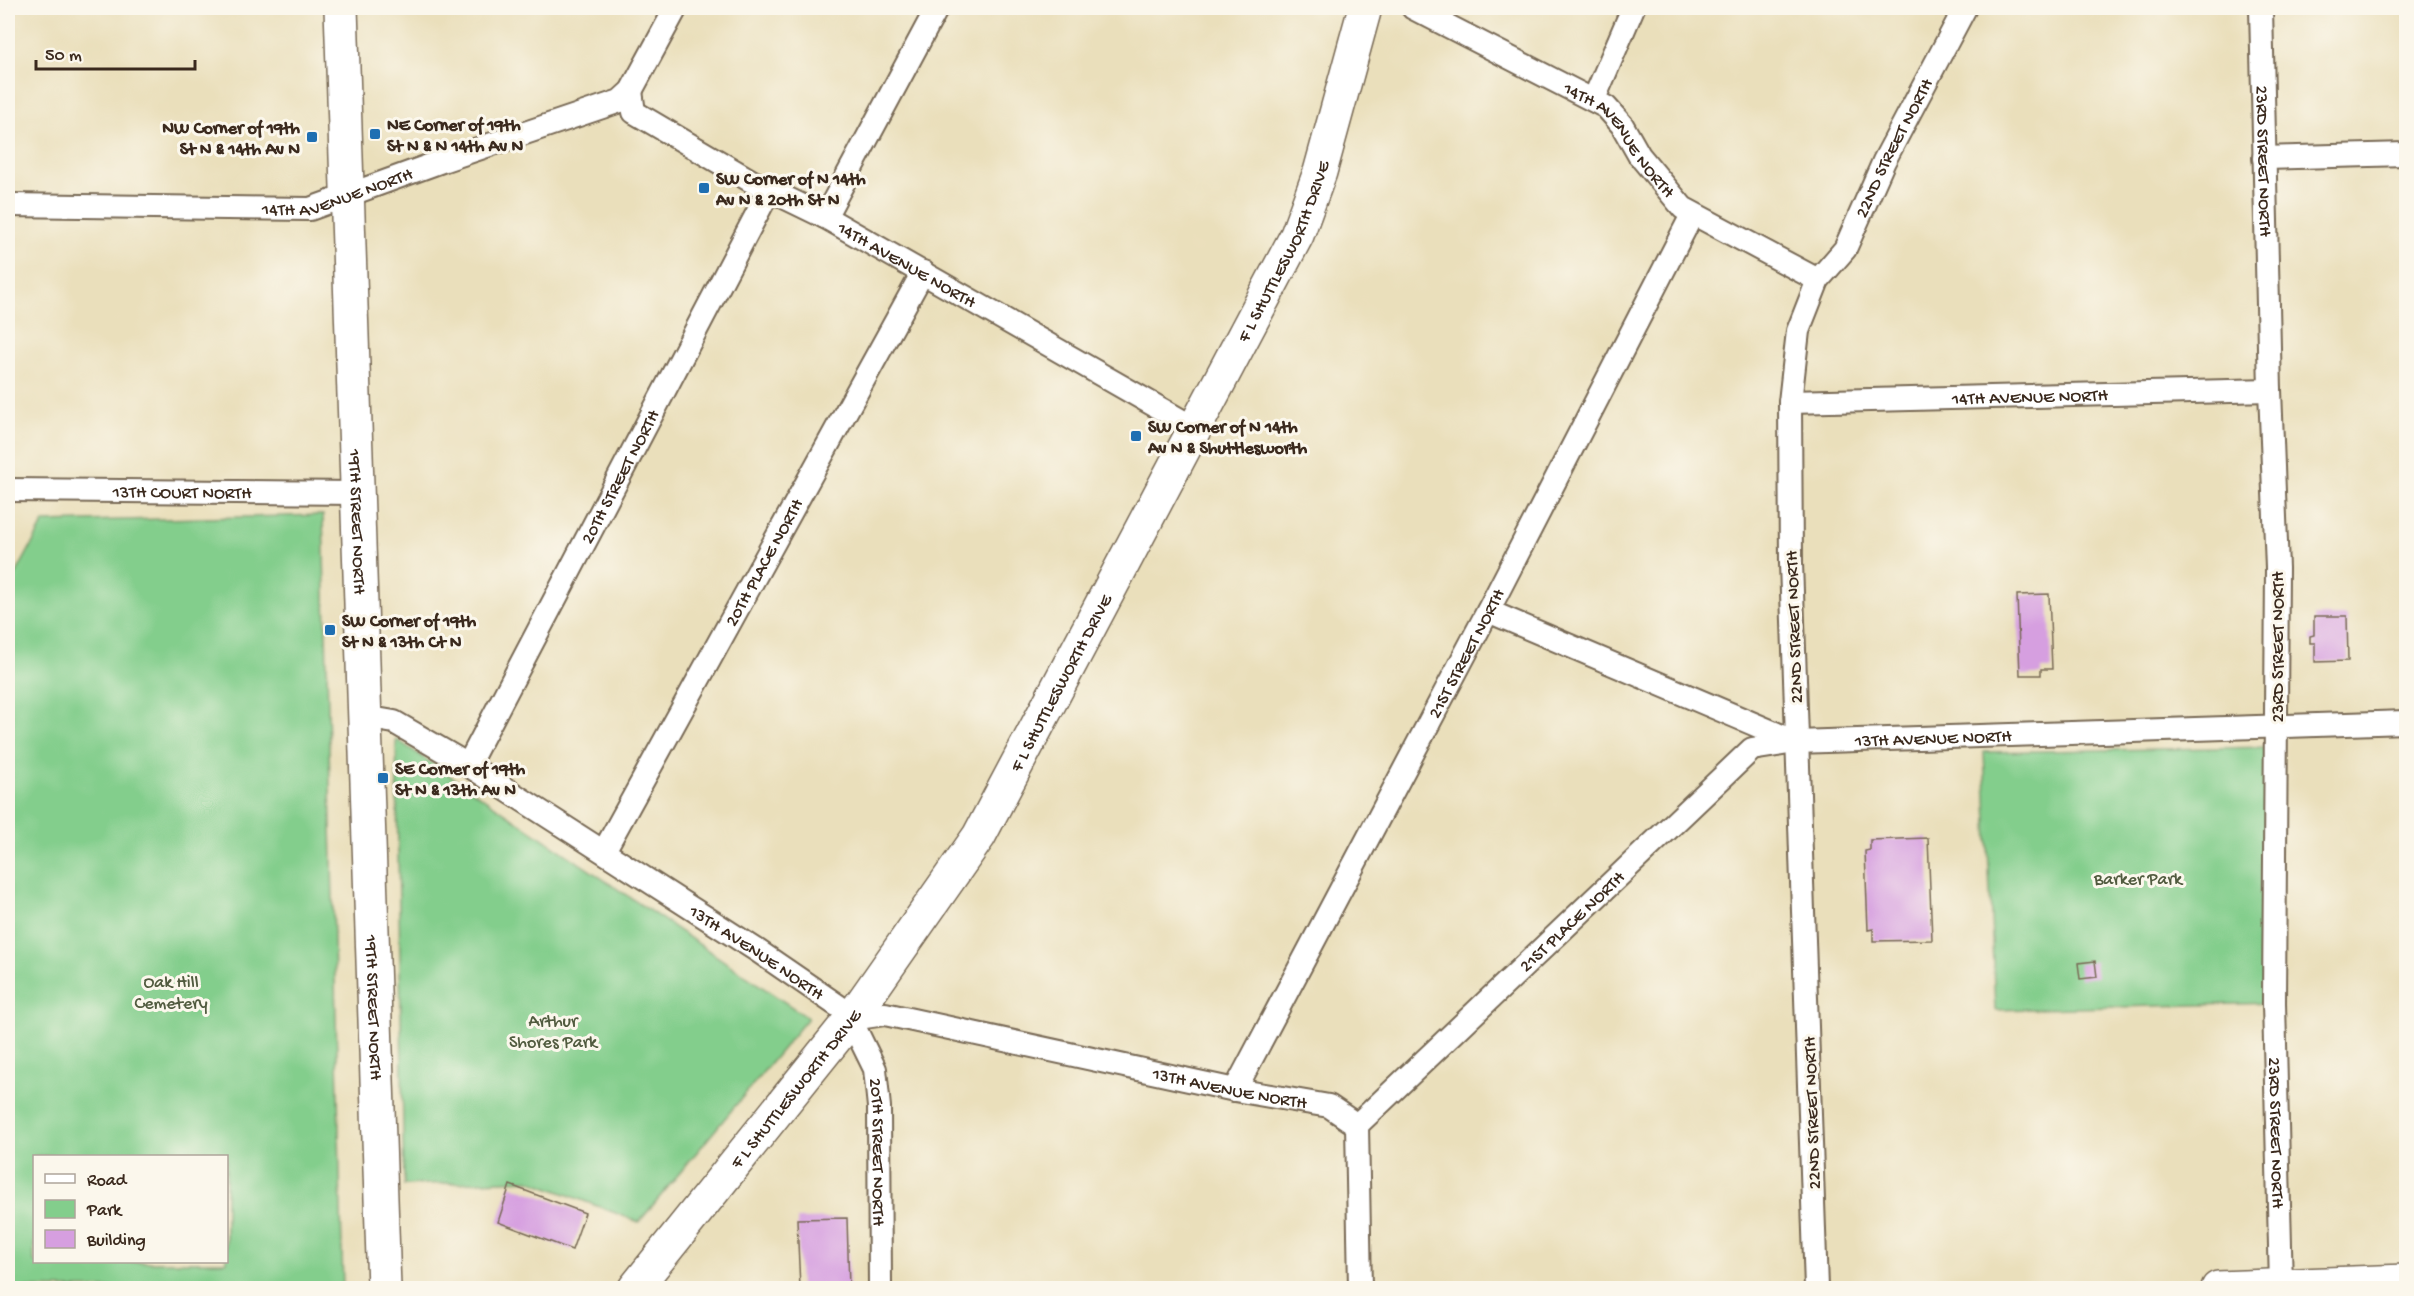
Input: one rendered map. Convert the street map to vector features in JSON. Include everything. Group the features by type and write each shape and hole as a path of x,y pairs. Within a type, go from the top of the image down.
{"main road":[{"name":"19TH STREET NORTH","path":"341,8 384,1288"},
{"name":"F L SHUTTLESWORTH DRIVE","path":"634,1288 851,1019 979,836 1298,236 1320,172 1365,8"},
{"path":"2218,1288 2406,1281"}],"street":[{"path":"631,92 676,8"},
{"path":"825,217 937,8"},
{"name":"14TH AVENUE NORTH","path":"1413,8 1606,107 1622,125 1639,155 1672,197 1692,215 1818,280"},
{"path":"1593,99 1633,8"},
{"name":"22ND STREET NORTH","path":"1816,1288 1809,1027 1796,742 1790,402 1798,332 1818,280 1845,249 1884,161 1965,8"},
{"name":"23RD STREET NORTH","path":"2261,8 2270,390 2277,568 2274,1003 2281,1286"},
{"name":"14TH AVENUE NORTH","path":"8,205 310,209 442,160 620,100 631,92 634,111 770,189 923,272 1196,429"},
{"path":"2264,158 2406,154"},
{"name":"20TH STREET NORTH","path":"468,765 770,189"},
{"name":"21ST STREET NORTH","path":"1235,1090 1488,611 1692,215"},
{"name":"20TH PLACE NORTH","path":"604,851 923,272"},
{"name":"14TH AVENUE NORTH","path":"1790,402 2270,390"},
{"name":"13TH COURT NORTH","path":"8,490 357,493"},
{"name":"13TH AVENUE NORTH","path":"1488,611 1796,742 2406,722"},
{"name":"13TH AVENUE NORTH","path":"365,717 394,722 468,765 758,951 848,1012 851,1019 885,1014 1235,1090 1329,1106 1357,1125"},
{"name":"21ST PLACE NORTH","path":"1357,1125 1752,749 1796,742"},
{"name":"20TH STREET NORTH","path":"851,1019 875,1068 879,1107 880,1288"},
{"path":"1357,1125 1360,1288"}],"green space":[{"name":"Oak Hill Cemetery","path":"323,515 343,1288 8,1288 8,589 44,522"},
{"name":"Arthur Shores Park","path":"396,739 808,1018 639,1222 529,1180 404,1185"},
{"name":"Barker Park","path":"2277,747 2274,1003 1995,1010 1984,752"}],"building":[{"path":"2049,594 2052,669 2041,669 2041,675 2020,675 2017,595"},
{"path":"2314,616 2347,616 2348,661 2315,662 2315,643 2310,643 2310,636 2314,635"},
{"path":"1928,838 1932,940 1873,941 1873,929 1868,930 1865,851 1870,850 1870,840"},
{"path":"2095,961 2097,977 2080,979 2078,963"},
{"path":"510,1185 585,1213 572,1250 498,1222"},
{"path":"847,1218 849,1288 800,1288 797,1219"}],"place":[{"name":"NE Corner of 19th St N & N 14th Av N","path":"375,134"},
{"name":"NW Corner of 19th St N & 14th Av N","path":"312,137"},
{"name":"SW Corner of N 14th Av N & 20th St N","path":"704,188"},
{"name":"SW Corner of N 14th Av N & Shuttlesworth","path":"1136,436"},
{"name":"SW Corner of 19th St N & 13th Ct N","path":"330,630"},
{"name":"SE Corner of 19th St N & 13th Av N","path":"383,778"}]}
